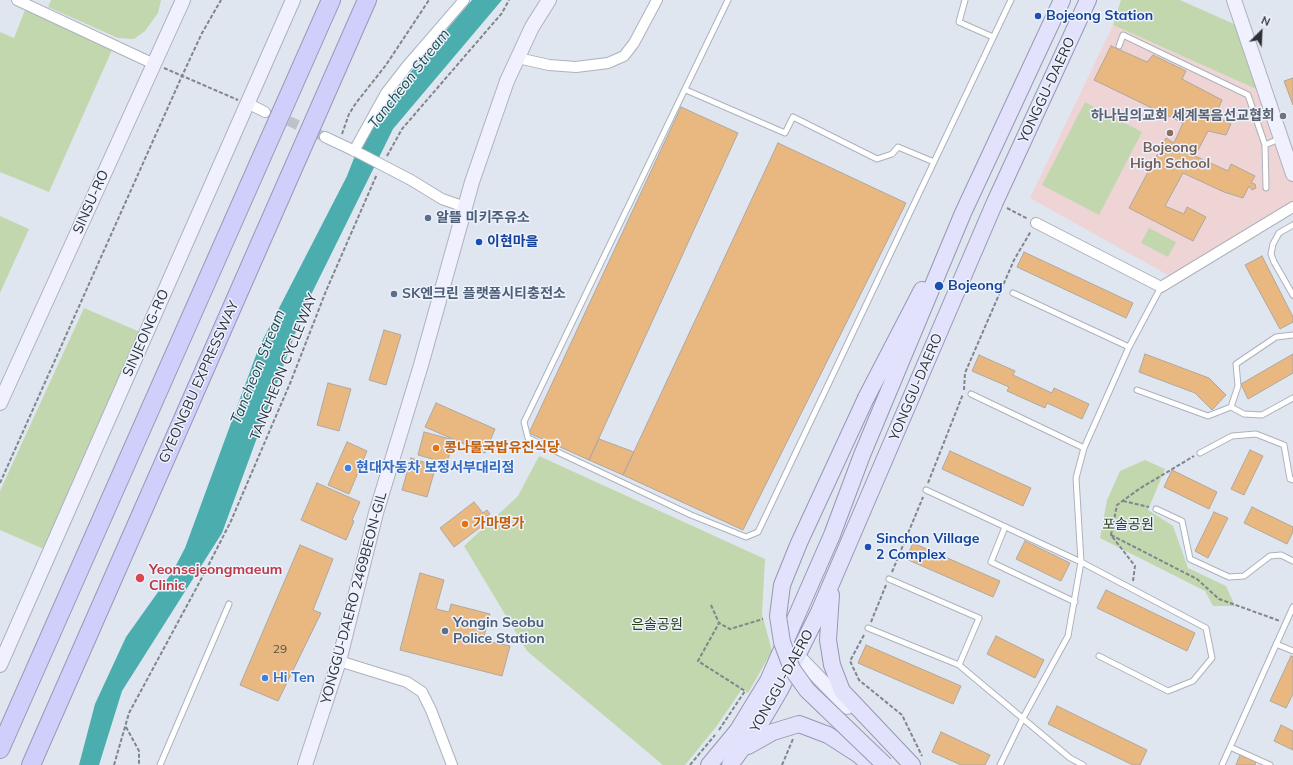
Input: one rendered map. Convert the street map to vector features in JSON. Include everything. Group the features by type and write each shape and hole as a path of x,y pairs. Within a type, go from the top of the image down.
{"highway":[{"path":"0,749 330,0"},
{"name":"GYEONGBU EXPRESSWAY","path":"30,765 367,0"}],"main road":[{"name":"YONGGU-DAERO","path":"709,765 738,730 768,680 832,535 862,456 964,213 1062,0"},
{"name":"YONGGU-DAERO","path":"731,764 743,749 776,697 819,612 995,202 1088,0"},
{"path":"885,765 806,690 792,669 782,642 778,616 782,585 866,398 911,310 964,213"},
{"path":"819,612 815,612 813,610 834,558 832,535"},
{"path":"831,586 828,640 832,665 842,691 917,761"},
{"path":"731,764 736,750 766,705 765,699 762,698 756,701"},
{"path":"743,749 773,732 799,724 828,735 859,755 870,765"}],"street":[{"path":"17,0 154,64"},
{"name":"SINSU-RO","path":"0,403 183,0"},
{"name":"SINJEONG-RO","path":"0,665 243,102 293,0"},
{"path":"358,153 386,93 407,66 464,0"},
{"name":"YONGGU-DAERO 2469BEON-GIL","path":"305,765 339,661 376,513 421,365 465,207 507,81 532,26 549,0"},
{"path":"518,58 549,65 576,67 608,63 624,56 634,43 657,0"},
{"path":"1234,0 1293,174"},
{"path":"243,102 265,112"},
{"path":"325,137 411,180 442,199 465,207"},
{"path":"1036,223 1161,287 1293,207"},
{"path":"784,642 903,765"},
{"path":"339,661 407,682 422,692 431,710 452,765"}],"lane":[{"path":"728,0 686,90 524,422 528,438 691,515 746,537 758,532 1011,0"},
{"path":"965,0 959,22 993,37"},
{"path":"1119,46 1123,35 1248,95 1265,145 1266,188"},
{"path":"686,90 785,133 793,117 877,159 892,154 898,147 934,162"},
{"path":"1265,145 1280,139"},
{"path":"1293,225 1279,233 1273,244 1271,254 1274,262 1293,294"},
{"path":"1000,765 1023,718 1068,636 1081,562 1076,478 1084,448 1129,347 1161,287"},
{"path":"1013,294 1129,347"},
{"path":"1231,407 1238,386 1236,364 1276,337 1293,335"},
{"path":"1137,390 1208,416 1231,407 1244,414 1262,415 1293,398"},
{"path":"972,394 1084,448"},
{"path":"1200,453 1232,436 1256,434 1284,445 1290,479 1293,480"},
{"path":"926,490 1081,562 1206,628 1212,658 1193,681 1168,691 1099,656"},
{"path":"1156,509 1182,520 1190,559 1229,577 1244,576 1270,556 1281,555 1293,561"},
{"path":"1005,527 991,562 1075,602"},
{"path":"889,579 979,618 959,665"},
{"path":"160,765 229,604"},
{"path":"1222,765 1276,644 1287,624 1293,607"},
{"path":"868,628 959,665 1070,758 1083,765"},
{"path":"1276,644 1293,651"},
{"path":"1230,747 1270,765"}],"path":[{"path":"0,484 182,76 202,33 221,0"},
{"path":"339,144 344,127 356,103 386,65 429,0"},
{"path":"384,161 402,129 502,13 509,0"},
{"path":"154,64 243,102"},
{"name":"TANCHEON CYCLEWAY","path":"114,765 129,713 231,521 291,381 326,291 380,167"},
{"path":"917,761 902,715 859,680 850,661 868,628 926,490 932,468 964,391 965,373 1014,260 1036,223 995,202"},
{"path":"1111,535 1118,505 1122,501 1139,489 1200,453"},
{"path":"1122,501 1156,509"},
{"path":"1111,535 1135,566 1132,589"},
{"path":"1111,535 1197,579 1219,599 1287,624"},
{"path":"711,605 720,623 730,629 763,619"},
{"path":"690,765 720,730 745,691 698,661 720,623"},
{"path":"126,726 139,751 139,765"},
{"path":"782,765 788,751"}],"shaded area":[{"name":"Bojeong High School","path":"1113,25 1265,93 1293,173 1293,207 1175,279 1030,198"}],"green space":[{"path":"51,0 161,0 158,13 145,31 134,39 118,38 48,7"},
{"path":"1121,0 1180,0 1243,28 1265,93 1113,25"},
{"path":"25,10 112,50 49,192 0,172 0,32 14,38"},
{"path":"1085,102 1142,132 1099,215 1042,185"},
{"path":"0,216 29,229 0,293"},
{"path":"1149,228 1176,242 1168,257 1141,243"},
{"path":"84,308 140,332 46,550 0,530 0,491"},
{"name":"은솔공원","path":"539,456 765,559 762,614 772,651 748,693 742,689 716,727 685,765 663,765 527,651 464,546 518,496"},
{"name":"포솔공원","path":"1145,460 1165,469 1148,510 1173,526 1188,568 1226,586 1235,606 1213,606 1205,591 1100,538 1107,500 1120,471"}],"water":[{"name":"Tancheon Stream","path":"472,0 502,0 393,129 305,307 222,533 122,691 99,765 79,765 95,704 126,637 173,571 185,548 259,347 347,176 368,122"}],"building":[{"path":"1111,46 1147,62 1153,55 1186,71 1182,79 1222,100 1215,116 1231,124 1226,135 1208,131 1195,156 1228,171 1231,164 1255,176 1251,183 1255,184 1256,188 1252,190 1249,186 1243,198 1224,192 1183,173 1165,206 1184,214 1187,207 1206,217 1193,241 1129,208 1166,138 1174,143 1183,123 1094,80"},
{"path":"1293,78 1293,105 1284,81"},
{"path":"681,107 738,133 589,460 529,433"},
{"path":"778,143 906,203 743,530 623,475"},
{"path":"1024,252 1133,303 1126,318 1017,267"},
{"path":"1262,256 1293,317 1293,322 1280,329 1245,265"},
{"path":"384,330 401,335 386,385 369,380"},
{"path":"1145,354 1209,378 1226,395 1212,410 1195,393 1139,372"},
{"path":"1293,354 1293,373 1248,399 1241,384"},
{"path":"979,355 1015,371 1013,375 1052,393 1054,388 1089,404 1082,419 1047,403 1045,408 1007,391 1009,387 972,371"},
{"path":"328,383 351,389 339,431 317,425"},
{"path":"436,403 495,429 485,453 425,427"},
{"name":"콩나물국밥유진식당","path":"424,432 454,440 447,463 418,455"},
{"path":"599,439 634,452 623,475 589,460"},
{"name":"현대자동차 보정서부대리점","path":"347,442 367,451 349,494 328,485"},
{"path":"1250,450 1263,456 1244,495 1231,489"},
{"path":"950,451 1031,488 1023,506 942,469"},
{"path":"411,458 436,466 427,497 402,490"},
{"path":"1172,470 1217,492 1209,509 1164,487"},
{"path":"317,483 360,502 352,520 354,521 346,540 301,520"},
{"name":"가마명가","path":"474,502 483,513 487,510 490,514 487,516 490,520 454,547 440,528"},
{"path":"1252,507 1293,527 1293,532 1287,544 1244,523"},
{"path":"1214,512 1228,518 1208,558 1195,551"},
{"path":"1025,541 1070,563 1061,581 1016,559"},
{"path":"913,543 1000,581 993,597 906,559"},
{"path":"300,545 333,559 313,610 321,613 278,701 240,685"},
{"name":"Yongin Seobu Police Station","path":"420,573 444,580 436,609 449,612 451,604 490,614 483,640 510,646 502,676 400,650"},
{"path":"1106,590 1195,633 1187,651 1097,608"},
{"path":"996,636 1044,660 1035,678 987,654"},
{"path":"866,645 961,686 953,704 858,663"},
{"path":"1291,656 1293,657 1293,694 1286,708 1270,701"},
{"path":"1057,706 1147,750 1140,765 1133,765 1048,724"},
{"path":"1281,725 1293,731 1293,750 1274,741"},
{"path":"941,732 990,755 985,765 961,765 932,752"},
{"path":"1240,755 1256,762 1255,765 1236,765"}],"tunnel":[{"path":"275,115 325,137"}],"place":[{"name":"Bojeong Station","path":"1038,16"},
{"name":"하나님의교회 세계복음선교협회","path":"1283,116"},
{"name":"Bojeong High School","path":"1170,133"},
{"name":"알뜰 미키주유소","path":"428,218"},
{"name":"이현마을","path":"479,242"},
{"name":"Bojeong","path":"939,286"},
{"name":"SK엔크린 플랫폼시티충전소","path":"394,294"},
{"name":"콩나물국밥유진식당","path":"436,448"},
{"name":"현대자동차 보정서부대리점","path":"348,468"},
{"name":"가마명가","path":"465,524"},
{"name":"Sinchon Village 2 Complex","path":"868,547"},
{"name":"Yeonsejeongmaeum Clinic","path":"140,578"},
{"name":"Yongin Seobu Police Station","path":"445,631"},
{"name":"Hi Ten","path":"265,678"}]}
